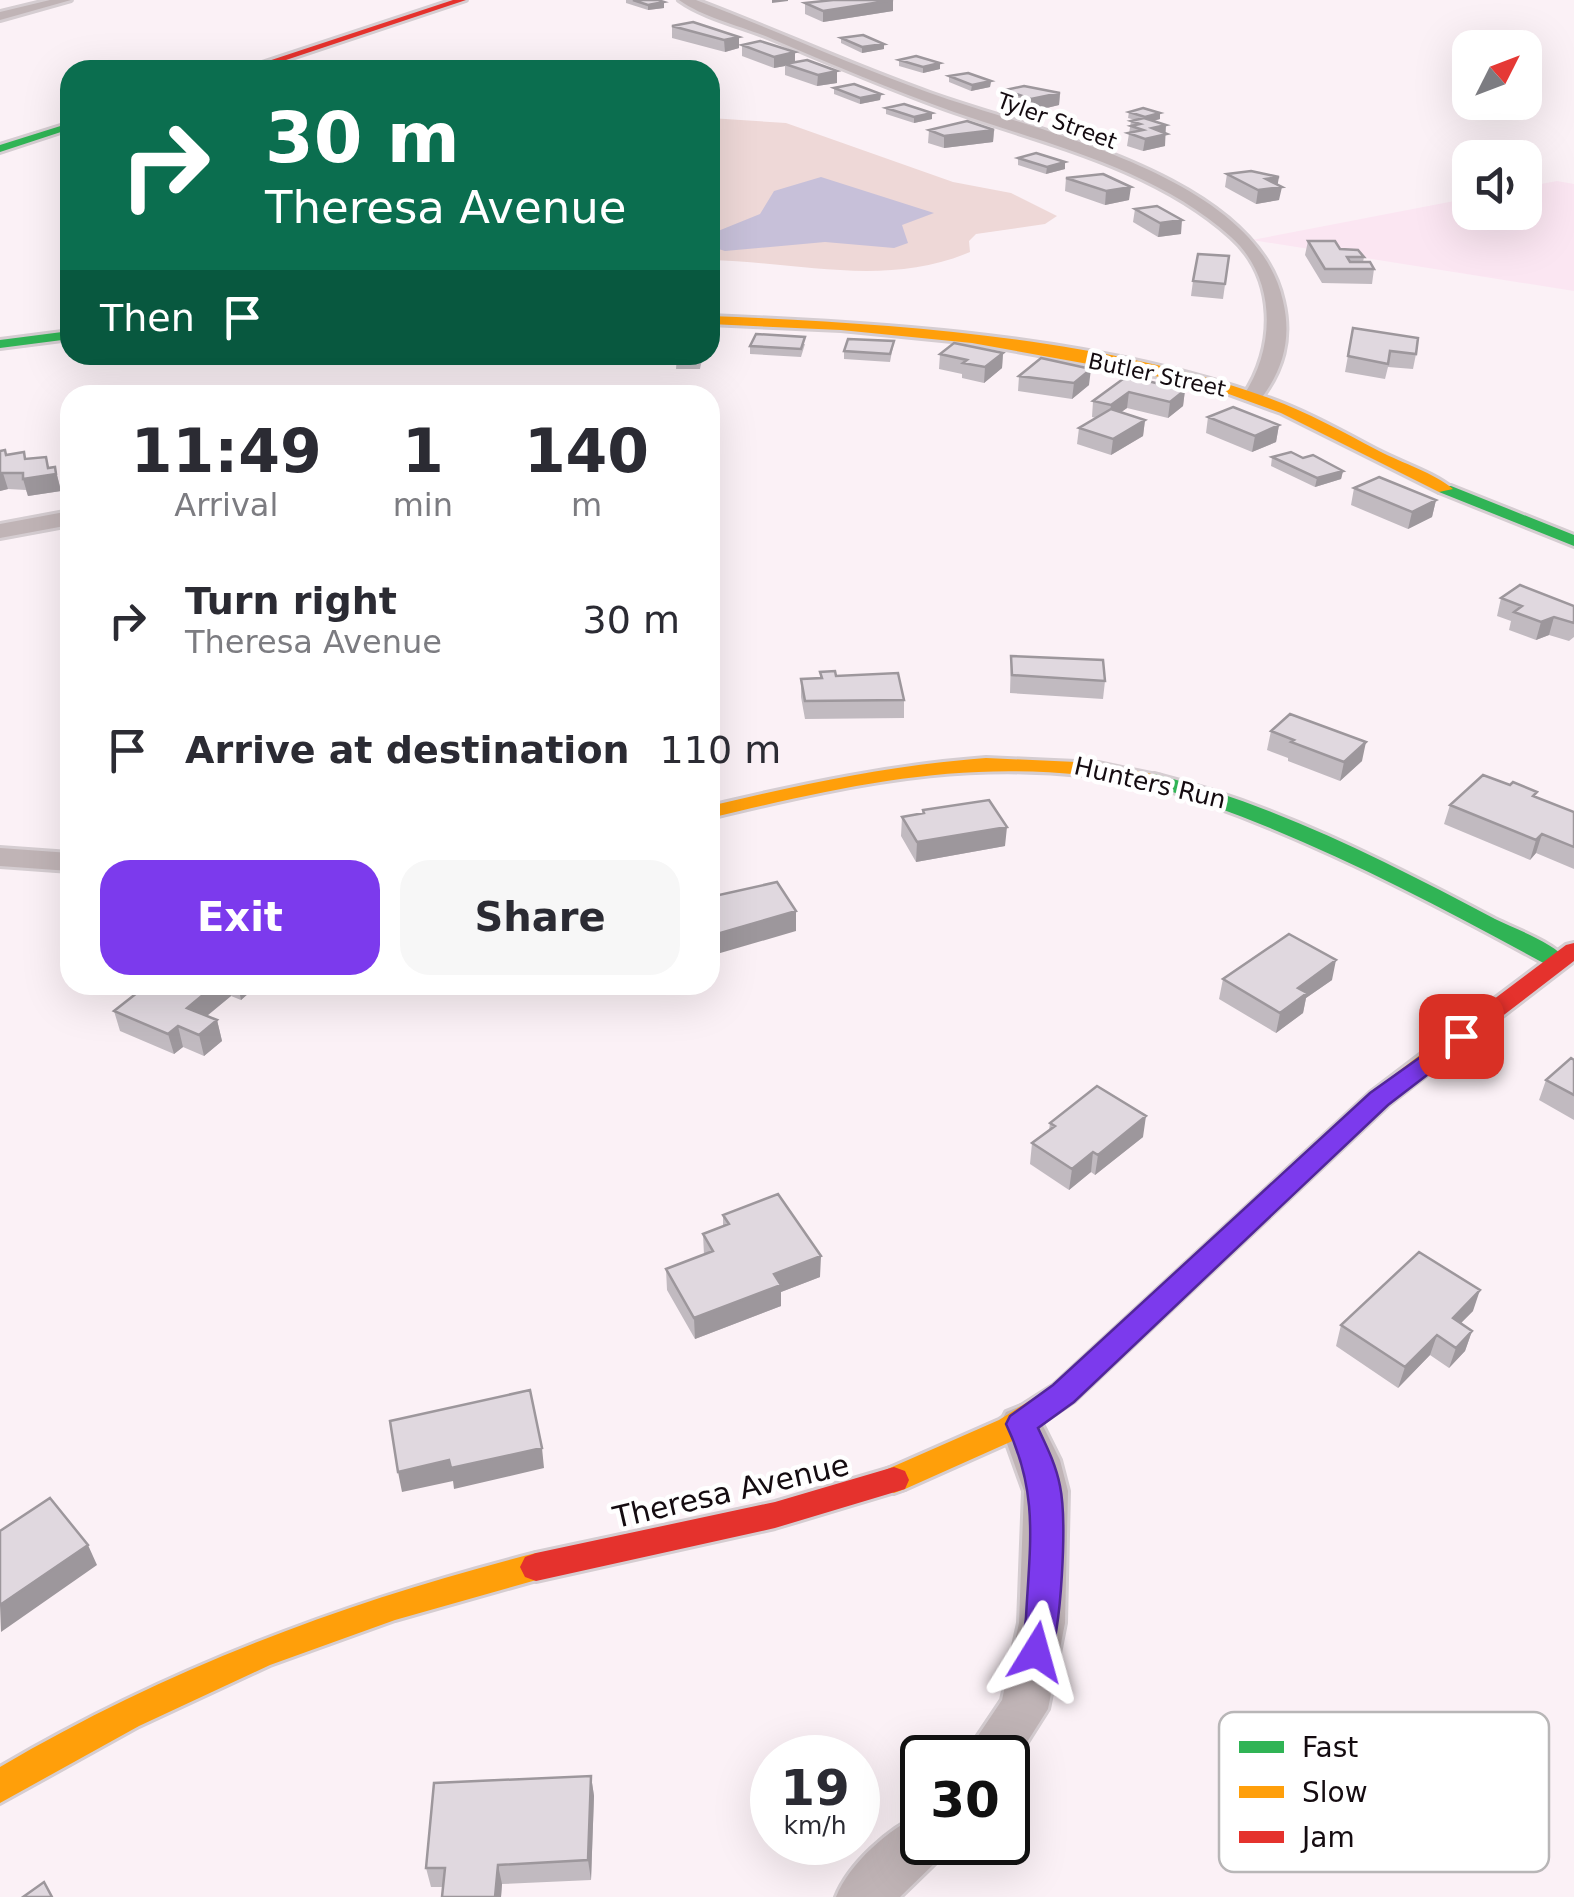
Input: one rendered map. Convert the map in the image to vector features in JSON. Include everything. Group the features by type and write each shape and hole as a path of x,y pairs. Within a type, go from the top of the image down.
{"street":[{"path":"0,16 65,0"},
{"path":"277,60 462,0"},
{"name":"Tyler Street","path":"685,0 872,77 1136,174 1237,232 1263,266 1276,319 1270,377 1253,396"},
{"path":"0,4 44,6"},
{"path":"0,149 60,129"},
{"name":"Butler Street","path":"720,320 842,324 936,334 1156,373 1253,396 1388,466 1574,542"},
{"path":"0,344 60,335"},
{"path":"0,531 60,520"},
{"name":"Hunters Run","path":"720,810 892,772 972,762 1054,762 1134,774 1216,795 1326,840 1566,956"},
{"path":"0,857 60,861"},
{"name":"Theresa Avenue","path":"0,1786 57,1748 198,1678 337,1625 476,1581 837,1502 950,1459 1021,1424 1064,1393 1379,1099 1566,956"},
{"path":"1005,1735 1024,1709 1042,1623 1046,1491 1038,1460 1021,1424"},
{"path":"862,1897 900,1861"}],"shaded area":[{"path":"720,119 786,123 953,182 1011,193 1057,216 1045,224 976,234 969,241 970,252 906,269 841,270 720,261"},
{"path":"821,177 934,213 902,225 908,243 894,248 825,242 720,249 720,230 760,214 774,191"},
{"path":"1542,184 1574,184 1574,291 1252,240 1452,201 1452,230 1542,230"}],"building":[{"path":"633,0 658,0 664,2 648,5"},
{"path":"893,0 823,11 805,3"},
{"path":"693,22 739,37 724,40 672,26"},
{"path":"863,35 884,44 862,47 841,38"},
{"path":"760,41 795,52 774,57 742,45"},
{"path":"916,56 940,63 923,67 899,60"},
{"path":"807,60 837,71 818,75 785,64"},
{"path":"968,73 991,81 972,85 949,76"},
{"path":"854,84 881,94 860,98 834,88"},
{"path":"1024,86 1060,93 1031,99 1005,90"},
{"path":"904,104 932,113 914,117 886,108"},
{"path":"1143,108 1160,113 1145,117 1129,112"},
{"path":"1144,118 1166,125 1152,128 1167,134 1145,139 1128,133 1143,130 1131,126 1140,124 1131,121"},
{"path":"967,121 994,130 944,136 929,130"},
{"path":"1036,153 1065,162 1047,167 1018,158"},
{"path":"1251,171 1279,177 1266,179 1282,187 1258,190 1227,174"},
{"path":"1103,174 1131,187 1106,191 1066,178"},
{"path":"1157,206 1182,220 1160,223 1135,209"},
{"path":"1308,241 1335,241 1340,249 1358,250 1364,257 1347,257 1350,262 1370,262 1374,269 1325,269"},
{"path":"1198,254 1229,256 1225,284 1193,281"},
{"path":"1353,328 1418,338 1416,354 1390,351 1388,364 1348,356"},
{"path":"756,334 805,337 801,349 750,346"},
{"path":"848,339 894,341 890,354 844,351"},
{"path":"954,343 1003,353 985,367 940,354"},
{"path":"1041,358 1091,369 1074,383 1019,376"},
{"path":"1127,376 1185,390 1170,402 1129,392 1111,405 1093,401"},
{"path":"1233,407 1279,425 1255,436 1208,417"},
{"path":"1111,409 1145,420 1113,439 1079,428"},
{"path":"5,450 6,455 24,452 25,459 46,457 48,468 55,467 56,474 23,479 23,473 0,473 0,451"},
{"path":"1291,452 1303,458 1313,455 1343,471 1317,478 1272,457"},
{"path":"1379,477 1436,500 1412,512 1354,488"},
{"path":"1520,585 1574,606 1574,623 1554,617 1541,622 1514,612 1522,606 1501,598"},
{"path":"1011,656 1103,660 1105,681 1012,675"},
{"path":"835,671 836,676 898,673 904,700 805,701 801,679 822,678 820,672"},
{"path":"1290,714 1366,742 1344,762 1271,731"},
{"path":"1483,775 1510,785 1513,782 1537,792 1533,796 1574,812 1574,847 1542,834 1536,840 1450,805"},
{"path":"989,800 1007,827 917,842 902,817 924,813 923,810"},
{"path":"777,882 796,911 720,933 720,895"},
{"path":"1289,934 1336,960 1298,988 1307,993 1280,1013 1223,979"},
{"path":"134,995 203,995 187,1008 217,1020 199,1035 178,1026 168,1034 114,1011"},
{"path":"1571,1058 1574,1060 1574,1095 1546,1080"},
{"path":"1097,1086 1146,1116 1098,1155 1093,1152 1072,1169 1032,1143 1055,1126 1050,1123"},
{"path":"778,1194 821,1256 774,1274 781,1285 694,1318 666,1269 713,1251 703,1234 729,1224 723,1215"},
{"path":"1419,1252 1480,1290 1453,1318 1472,1331 1456,1348 1437,1335 1405,1367 1341,1325"},
{"path":"530,1390 542,1448 451,1468 449,1460 398,1472 390,1421"},
{"path":"50,1498 88,1545 0,1605 0,1531"},
{"path":"591,1776 588,1860 498,1865 495,1897 442,1897 445,1868 426,1868 434,1783"},
{"path":"44,1882 52,1897 23,1897"}],"traffic: fast":[{"path":"0,149 60,129"},
{"path":"0,344 60,336"},
{"path":"1445,489 1574,541"},
{"path":"1154,780 1259,814 1361,858 1557,961"}],"traffic: slow":[{"path":"720,320 841,326 972,339 1167,374 1231,390 1286,410 1445,489"},
{"path":"720,810 876,776 986,763 1042,763 1154,780"},
{"path":"894,1480 1009,1429 1064,1393 1379,1099 1449,1045"},
{"path":"0,1786 127,1714 259,1655 395,1606 536,1567"}],"traffic: jam":[{"path":"277,60 462,0"},
{"path":"1449,1045 1574,950"},
{"path":"536,1567 775,1515 894,1480"}],"route":[{"path":"1036,1652 1047,1546 1046,1491 1038,1460 1021,1424 1064,1393 1379,1099 1461,1036"}]}
